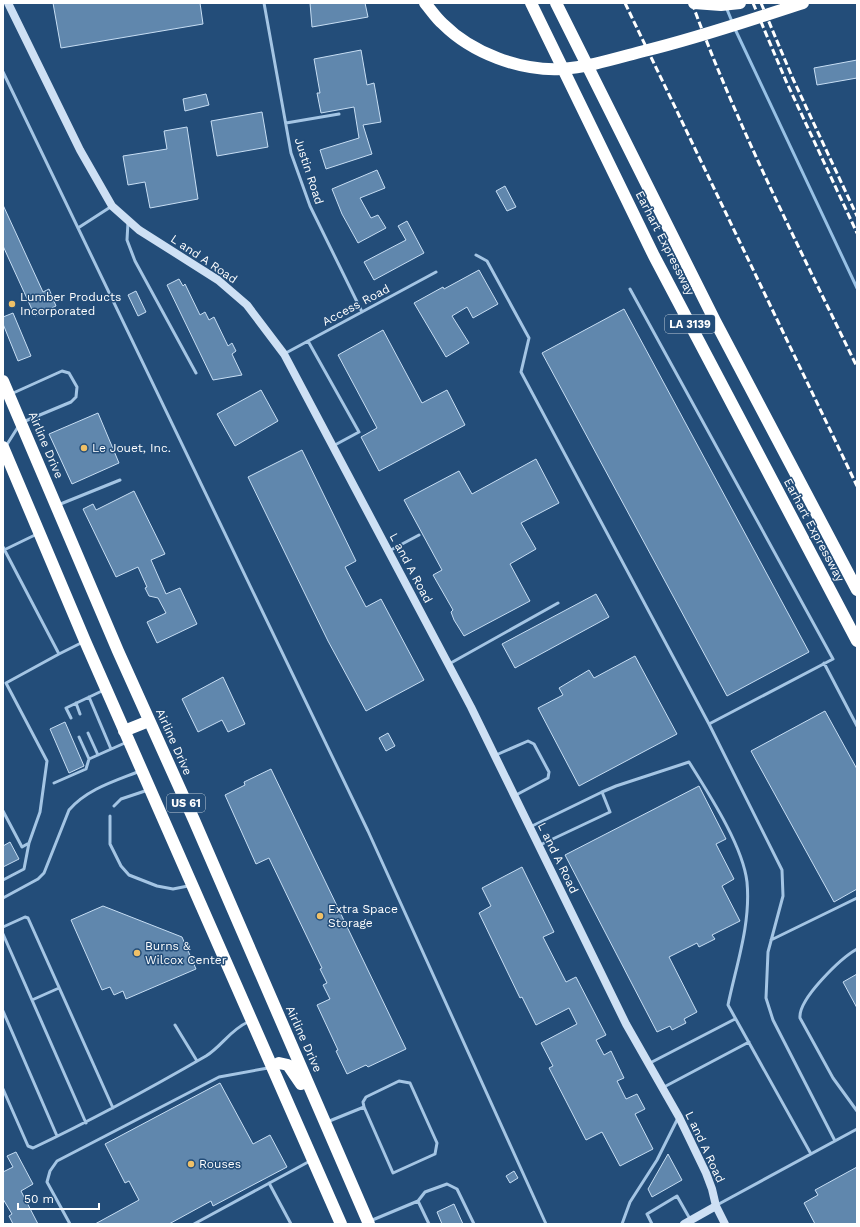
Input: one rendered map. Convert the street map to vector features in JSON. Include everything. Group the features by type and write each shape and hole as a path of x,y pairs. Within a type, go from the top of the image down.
{"highway":[{"path":"425,3 442,24 461,39 476,47 504,60 535,68 561,69 589,65 661,47 734,26 803,3"},
{"name":"Earhart Expressway","path":"531,3 654,256 857,641"},
{"name":"Earhart Expressway","path":"556,3 715,321 857,590"},
{"path":"694,3 721,5 740,3"},
{"name":"Airline Drive","path":"3,381 149,721 369,1223"},
{"name":"US 61","path":"3,449 106,690 341,1224"},
{"path":"127,736 149,721"},
{"path":"272,1067 283,1063 288,1065 294,1071 326,1125"}],"street":[{"name":"L and A Road","path":"8,3 80,150 112,206 139,230 218,280 248,305 284,354 495,755 626,1024 679,1117 712,1189 716,1206 725,1224"},
{"path":"687,1222 716,1206"}],"lane":[{"name":"Justin Road","path":"264,3 291,152 310,206 362,312"},
{"path":"3,72 368,831 546,1224"},
{"path":"286,123 339,114"},
{"path":"78,228 112,206"},
{"path":"128,220 127,240 135,261 196,373"},
{"path":"476,255 488,261 529,338 521,372 709,724 782,870 783,896 768,952 766,998 773,1020 835,1141"},
{"name":"Access Road","path":"284,354 436,272"},
{"path":"630,289 833,659 709,724"},
{"path":"308,341 359,432 333,446"},
{"path":"3,449 21,423 71,402 76,397 77,387 70,374 62,371 9,395"},
{"path":"56,506 120,480"},
{"path":"38,533 3,549 59,654"},
{"path":"389,551 419,535"},
{"path":"448,664 558,604"},
{"path":"3,880 24,869 29,843 40,812 47,761 4,684 85,641"},
{"path":"824,663 857,726"},
{"path":"71,718 66,708 106,690"},
{"path":"88,698 111,750"},
{"path":"76,703 80,714"},
{"path":"88,732 98,755"},
{"path":"89,759 111,750 127,736"},
{"path":"54,783 86,769 89,759 79,737"},
{"path":"495,755 528,740 534,744 549,772 548,778 514,796"},
{"path":"530,827 616,786 690,762 735,844 747,882 747,905 744,933 728,1005 811,1154"},
{"path":"3,898 38,879 44,873 69,810 76,802 92,792 142,770"},
{"path":"114,806 120,799 150,790"},
{"path":"539,845 610,812 602,792"},
{"path":"3,811 22,847 29,843"},
{"path":"110,816 110,844 121,866 130,875 157,886 173,889 192,885"},
{"path":"771,940 857,898"},
{"path":"3,927 25,917 28,918 113,1108"},
{"path":"3,934 86,1123"},
{"path":"857,949 846,955 830,971 803,1005 800,1018 833,1078 857,1111"},
{"path":"32,1000 59,988"},
{"path":"3,1011 58,1136"},
{"path":"649,1064 735,1019"},
{"path":"3,1089 30,1147 86,1123 197,1061 212,1052 235,1028 252,1020"},
{"path":"175,1025 197,1061"},
{"path":"662,1088 749,1042"},
{"path":"70,1224 47,1182 50,1170 57,1161 220,1077 272,1067"},
{"path":"399,1081 410,1083 437,1143 435,1154 393,1173 364,1107 363,1102 366,1097 399,1081"},
{"path":"326,1125 364,1107"},
{"path":"622,1224 630,1202 657,1160 679,1117"},
{"path":"716,1206 857,1129"},
{"path":"194,1224 313,1159"},
{"path":"269,1183 291,1224"},
{"path":"369,1223 418,1201 425,1192 446,1184 457,1189 474,1224"},
{"path":"652,1224 647,1214 677,1196 687,1222"},
{"path":"418,1201 429,1224"}],"building":[{"path":"53,3 200,3 203,24 61,48"},
{"path":"310,3 365,3 368,17 312,27"},
{"path":"361,50 367,85 374,83 381,122 363,125 372,154 326,169 320,150 359,138 354,107 321,113 317,93 320,93 314,59"},
{"path":"857,60 857,78 817,85 814,68"},
{"path":"206,94 209,105 185,111 183,99"},
{"path":"262,112 268,147 217,156 211,121"},
{"path":"187,127 198,199 150,208 145,182 128,185 123,156 167,149 164,131"},
{"path":"377,170 385,188 360,198 371,218 378,215 386,228 358,243 342,214 332,189"},
{"path":"505,186 516,207 507,211 496,191"},
{"path":"3,205 43,292 49,289 56,306 35,316 3,246"},
{"path":"407,221 424,253 374,280 364,262 406,240 398,226"},
{"path":"479,270 498,304 473,318 467,307 452,316 469,343 446,357 414,303"},
{"path":"179,279 183,286 185,284 200,315 205,312 209,320 214,317 228,346 232,343 236,351 232,354 242,375 213,380 167,285"},
{"path":"136,291 146,312 138,316 128,295"},
{"path":"624,309 809,652 727,696 542,353"},
{"path":"13,313 31,356 18,361 3,324 3,317"},
{"path":"383,330 422,403 447,390 465,425 379,471 361,437 377,428 338,355"},
{"path":"261,390 278,421 235,446 217,414"},
{"name":"Le Jouet, Inc.","path":"98,413 119,463 72,484 49,434"},
{"path":"302,450 356,561 345,567 366,607 381,599 424,680 366,711 328,641 248,477"},
{"path":"536,459 559,503 521,523 536,549 510,564 530,601 464,636 454,620 451,612 453,610 433,575 442,570 404,500 459,471 472,494"},
{"path":"134,491 165,554 151,560 166,594 180,588 197,624 157,643 147,622 166,613 158,598 149,596 145,588 147,587 138,567 116,577 83,509 93,504 96,510"},
{"path":"596,594 609,617 515,668 502,644"},
{"path":"635,656 677,734 579,786 538,708 563,695 559,688 589,670 594,678"},
{"path":"223,677 245,724 228,732 222,720 198,732 182,699"},
{"path":"825,711 857,769 857,889 834,902 751,751"},
{"path":"65,722 84,766 69,773 50,729"},
{"path":"388,733 395,746 386,751 379,738"},
{"name":"Extra Space Storage","path":"271,769 406,1049 368,1067 366,1065 347,1074 336,1051 338,1050 317,1005 330,999 323,985 327,983 320,969 322,968 269,858 256,864 225,795 245,785 244,782"},
{"path":"699,786 726,839 716,844 734,879 722,886 740,921 712,935 715,939 699,947 697,943 669,957 697,1012 684,1019 686,1023 672,1030 670,1026 657,1032 565,855"},
{"path":"10,842 19,859 3,867 3,846"},
{"path":"522,867 554,932 543,937 566,982 576,977 606,1035 596,1040 604,1055 611,1051 624,1078 617,1081 626,1099 637,1094 645,1109 635,1114 653,1149 620,1166 602,1132 586,1140 549,1068 553,1066 541,1043 577,1024 569,1008 536,1025 522,997 520,998 479,913 491,906 482,888"},
{"name":"Burns & Wilcox Center","path":"103,906 182,937 196,969 126,999 123,991 114,995 110,987 102,990 71,920"},
{"path":"857,974 857,1008 843,982"},
{"path":"220,1083 253,1144 270,1135 287,1167 213,1206 211,1201 169,1224 95,1224 139,1200 129,1181 125,1183 105,1144"},
{"path":"16,1152 33,1184 21,1191 38,1224 13,1224 9,1216 12,1214 3,1199 3,1172 13,1167 7,1156"},
{"path":"668,1154 682,1180 652,1197 648,1189"},
{"path":"857,1167 857,1224 815,1224 804,1203 818,1195 815,1190"},
{"path":"514,1171 518,1178 510,1183 506,1176"},
{"path":"454,1204 463,1224 442,1224 437,1212"}],"waterway":[{"path":"726,7 733,24"},
{"path":"735,29 857,288"}],"railway":[{"path":"625,3 857,486"},
{"path":"692,3 710,50 749,141 791,232 857,367"},
{"path":"753,3 786,81 857,233"},
{"path":"761,3 793,79 857,216"}],"place":[{"name":"Lumber Products Incorporated","path":"12,304"},
{"name":"Le Jouet, Inc.","path":"84,448"},
{"name":"Extra Space Storage","path":"320,916"},
{"name":"Burns & Wilcox Center","path":"137,953"},
{"name":"Rouses","path":"191,1164"}]}
